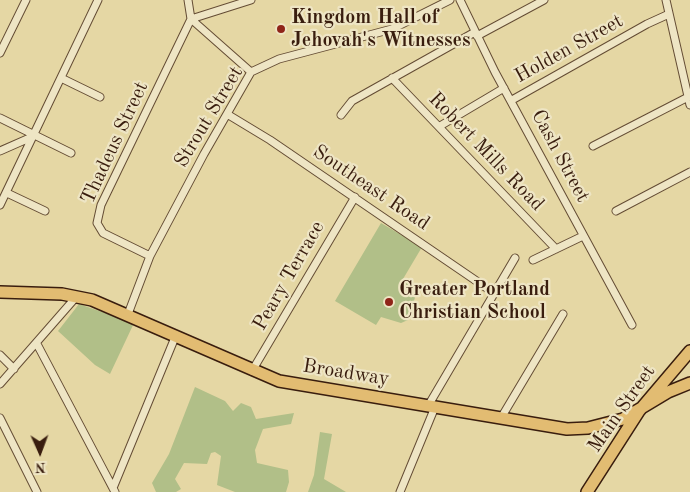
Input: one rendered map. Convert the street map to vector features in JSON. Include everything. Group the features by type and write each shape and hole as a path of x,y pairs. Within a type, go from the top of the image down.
{"main road":[{"name":"Broadway","path":"0,292 77,296 128,314 252,371 279,381 567,429 581,429 613,422 639,411 668,392 690,383"},
{"name":"Main Street","path":"587,492 639,411 690,351"}],"street":[{"path":"0,54 26,0"},
{"path":"0,205 98,0"},
{"path":"188,0 191,19 251,72"},
{"path":"191,19 251,0"},
{"name":"Strout Street","path":"128,314 150,256 251,72 278,59 392,29 450,0"},
{"name":"Cash Street","path":"460,0 504,88 632,326"},
{"path":"341,114 352,101 392,78 544,0"},
{"path":"666,0 690,105"},
{"name":"Holden Street","path":"512,100 647,24 670,14"},
{"name":"Thadeus Street","path":"150,256 103,233 97,223 97,217 191,19"},
{"path":"61,78 100,97"},
{"name":"Robert Mills Road","path":"392,78 556,248"},
{"path":"440,126 504,88"},
{"path":"593,146 689,97"},
{"name":"Southeast Road","path":"227,114 263,135 355,196 494,293"},
{"path":"0,118 71,153"},
{"path":"0,151 34,136"},
{"path":"616,212 690,172"},
{"path":"7,193 45,211"},
{"name":"Peary Terrace","path":"252,371 355,196"},
{"path":"533,260 583,236"},
{"path":"400,492 431,406 515,258"},
{"path":"0,384 37,344 77,296"},
{"path":"501,418 563,314"},
{"path":"114,490 176,335"},
{"path":"37,344 114,490"},
{"path":"0,355 14,369"},
{"path":"0,418 37,492"}],"green space":[{"path":"381,223 422,247 403,279 418,288 408,320 401,323 381,317 376,325 335,301"},
{"path":"79,304 134,323 110,374 95,365 58,331"},
{"path":"195,387 225,401 233,411 241,403 251,407 256,419 294,413 291,424 263,429 255,450 257,463 288,470 289,482 286,492 235,492 217,485 221,456 215,452 211,453 207,464 184,463 175,479 181,489 176,492 156,492 152,483 169,454"},
{"path":"320,432 332,434 324,479 346,492 308,492 314,475"}],"place":[{"name":"Kingdom Hall of Jehovah's Witnesses","path":"281,29"},
{"name":"Greater Portland Christian School","path":"389,302"}]}
